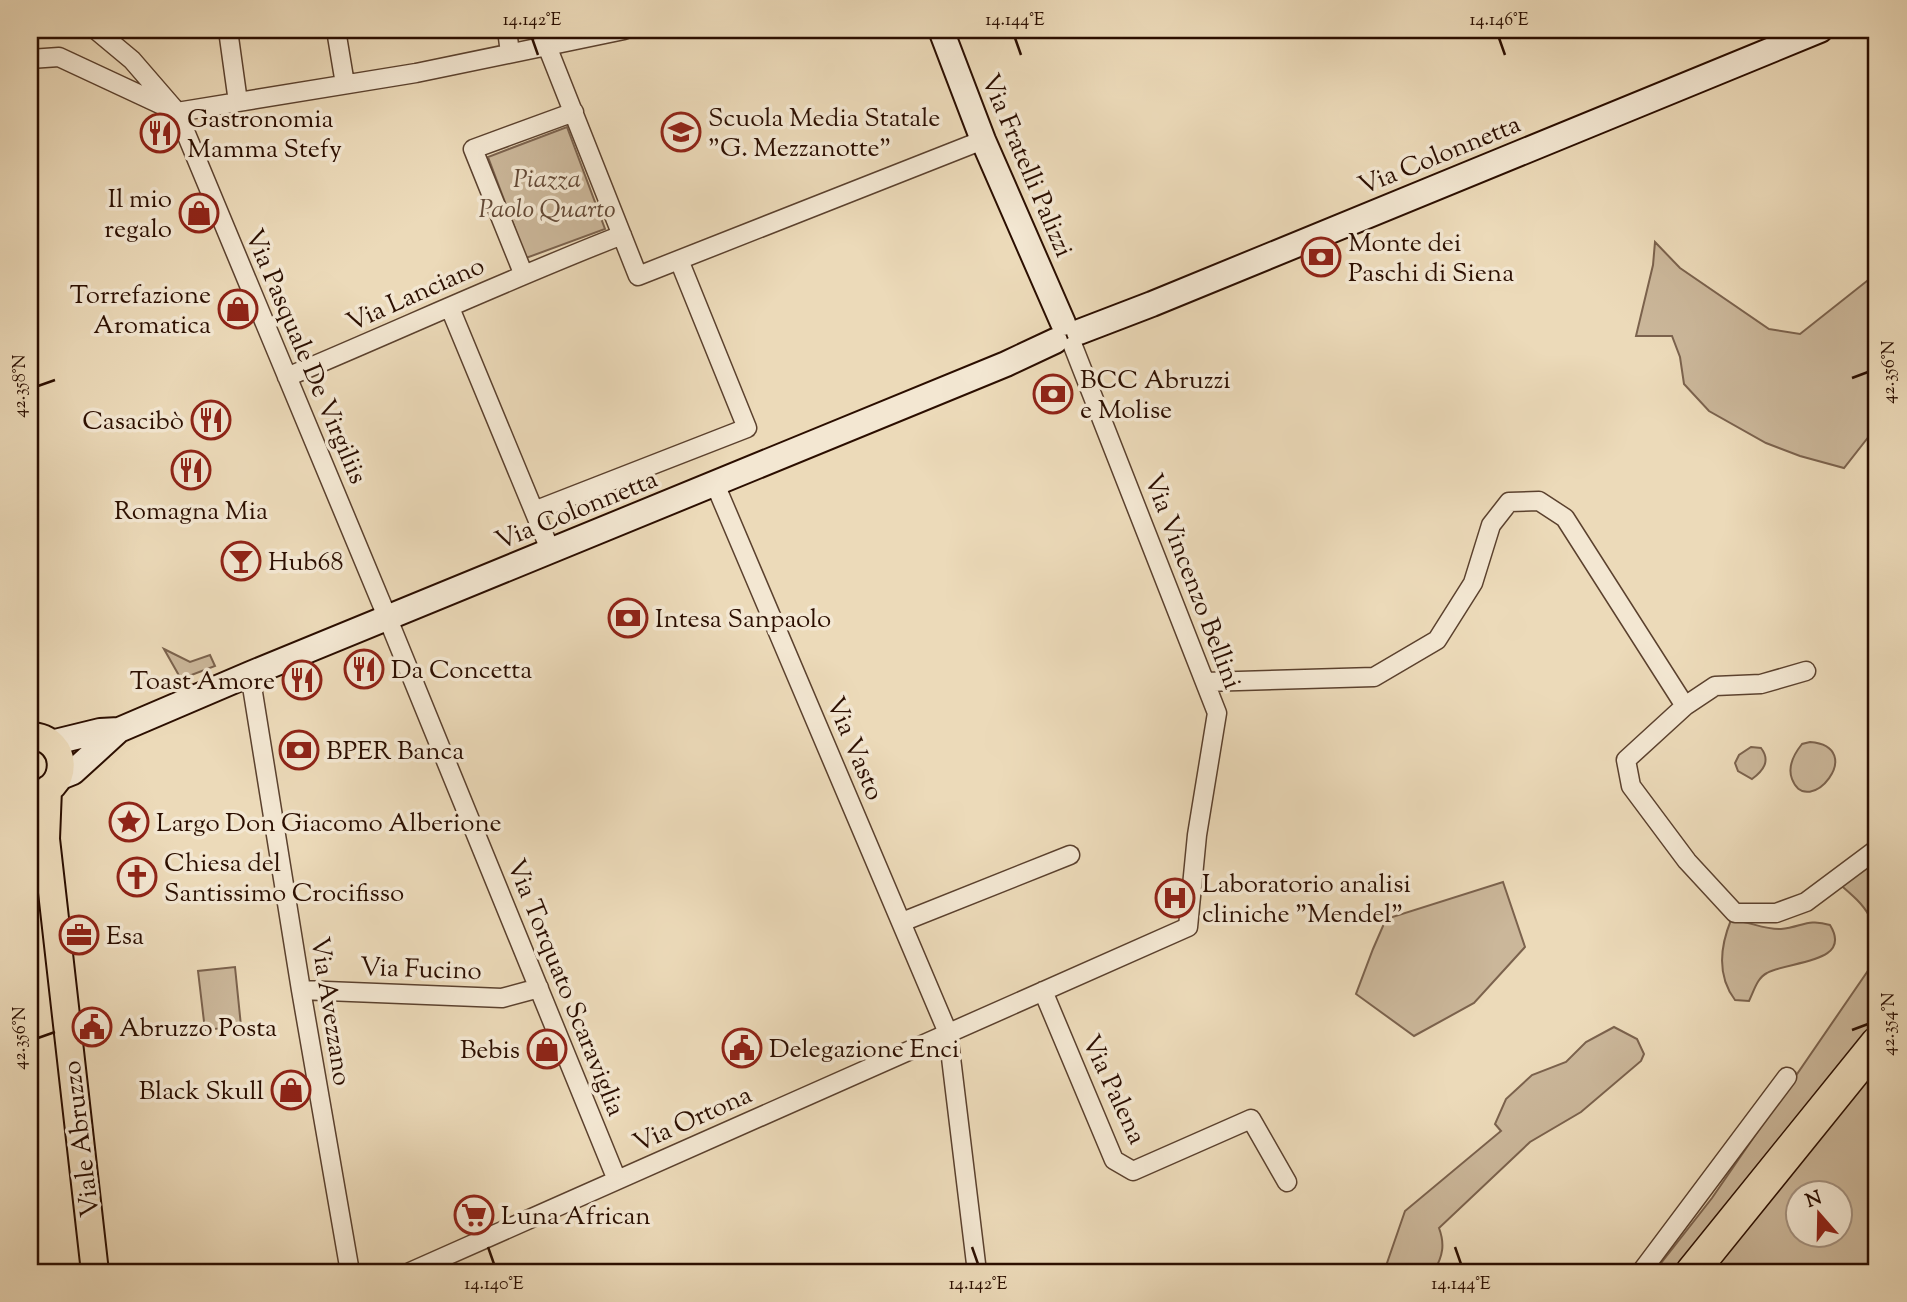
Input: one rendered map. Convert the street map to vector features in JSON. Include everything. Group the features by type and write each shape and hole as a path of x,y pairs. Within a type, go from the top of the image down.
{"highway":[{"path":"1692,1272 1877,1043"}],"main road":[{"name":"Via Fratelli Palizzi","path":"942,30 984,140 1067,335"},
{"name":"Via Colonnetta","path":"120,730 250,674 993,370 1067,335 1164,299 1820,30"},
{"path":"37,732 120,730"},
{"path":"42,792 73,772 120,730"},
{"path":"37,732 60,755 61,763 42,792"},
{"name":"Viale Abruzzo","path":"42,792 95,1272"}],"street":[{"name":"Via Pasquale De Virgiliis","path":"96,30 132,60 177,112 388,619"},
{"path":"228,30 237,102"},
{"path":"336,30 345,84"},
{"path":"507,30 510,53"},
{"path":"30,59 59,57 177,112 416,73 624,30"},
{"path":"547,46 638,276 984,140"},
{"path":"574,112 474,149 523,273 622,235"},
{"path":"534,511 747,428 679,260"},
{"name":"Via Lanciano","path":"287,377 450,308 523,273"},
{"path":"450,308 551,552"},
{"name":"Via Vincenzo Bellini","path":"1067,335 1217,713 1197,835 1188,927"},
{"name":"Via Vasto","path":"715,484 948,1033 977,1272"},
{"path":"1205,682 1374,677 1437,640 1473,583 1491,525 1509,502 1539,502 1565,518 1685,706"},
{"name":"Via Torquato Scaraviglia","path":"388,619 617,1180"},
{"path":"1806,671 1762,684 1715,687 1685,706 1626,760 1631,786 1687,860 1735,913 1776,913 1805,902 1877,849"},
{"name":"Via Avezzano","path":"250,674 350,1272"},
{"path":"902,922 1070,855"},
{"name":"Via Ortona","path":"410,1272 1188,927"},
{"name":"Via Fucino","path":"301,990 502,998 539,988"},
{"name":"Via Palena","path":"1043,991 1114,1160 1133,1171 1251,1119 1287,1182"},
{"path":"1641,1272 1787,1077"}],"green space":[{"name":"Piazza Paolo Quarto","path":"567,127 605,229 526,258 488,157"},
{"path":"1655,242 1680,268 1769,329 1800,334 1877,273 1877,426 1844,468 1766,443 1709,411 1684,384 1680,357 1672,336 1636,336 1653,265"},
{"path":"164,649 190,662 210,655 215,666 181,679"},
{"path":"1810,742 1827,747 1834,756 1834,767 1829,778 1810,792 1800,790 1792,779 1790,769 1799,748"},
{"path":"1751,747 1761,748 1765,757 1762,769 1752,779 1738,771 1735,763 1739,755"},
{"path":"1877,856 1877,1024 1677,1272 1664,1272 1658,1267 1712,1198 1876,959 1872,923 1864,907 1837,882"},
{"path":"1503,882 1525,947 1474,1003 1414,1036 1356,994 1386,919"},
{"path":"1731,920 1775,929 1822,923 1830,925 1835,938 1833,947 1826,954 1767,973 1758,981 1749,1001 1735,1000 1725,981 1722,961 1724,941"},
{"path":"235,967 241,1026 205,1030 198,971"},
{"path":"1614,1027 1637,1039 1644,1054 1641,1061 1581,1112 1530,1142 1439,1228 1442,1250 1434,1271 1394,1272 1387,1263 1405,1211 1501,1131 1495,1124 1506,1099 1532,1075 1566,1062 1586,1042"},
{"path":"1877,1060 1877,1272 1705,1272"}],"place":[{"name":"Scuola Media Statale \"G. Mezzanotte\"","path":"681,132"},
{"name":"Gastronomia Mamma Stefy","path":"160,133"},
{"name":"Il mio regalo","path":"199,213"},
{"name":"Monte dei Paschi di Siena","path":"1321,257"},
{"name":"Torrefazione Aromatica","path":"238,309"},
{"name":"BCC Abruzzi e Molise","path":"1053,394"},
{"name":"Casacibò","path":"211,420"},
{"name":"Romagna Mia","path":"191,470"},
{"name":"Hub68","path":"241,561"},
{"name":"Intesa Sanpaolo","path":"628,618"},
{"name":"Da Concetta","path":"364,669"},
{"name":"Toast Amore","path":"302,680"},
{"name":"BPER Banca","path":"299,750"},
{"name":"Largo Don Giacomo Alberione","path":"129,822"},
{"name":"Chiesa del Santissimo Crocifisso","path":"137,877"},
{"name":"Laboratorio analisi cliniche \"Mendel\"","path":"1175,898"},
{"name":"Esa","path":"79,935"},
{"name":"Abruzzo Posta","path":"92,1027"},
{"name":"Delegazione Enci","path":"742,1048"},
{"name":"Bebis","path":"547,1049"},
{"name":"Black Skull","path":"291,1090"},
{"name":"Luna African","path":"474,1215"}]}
